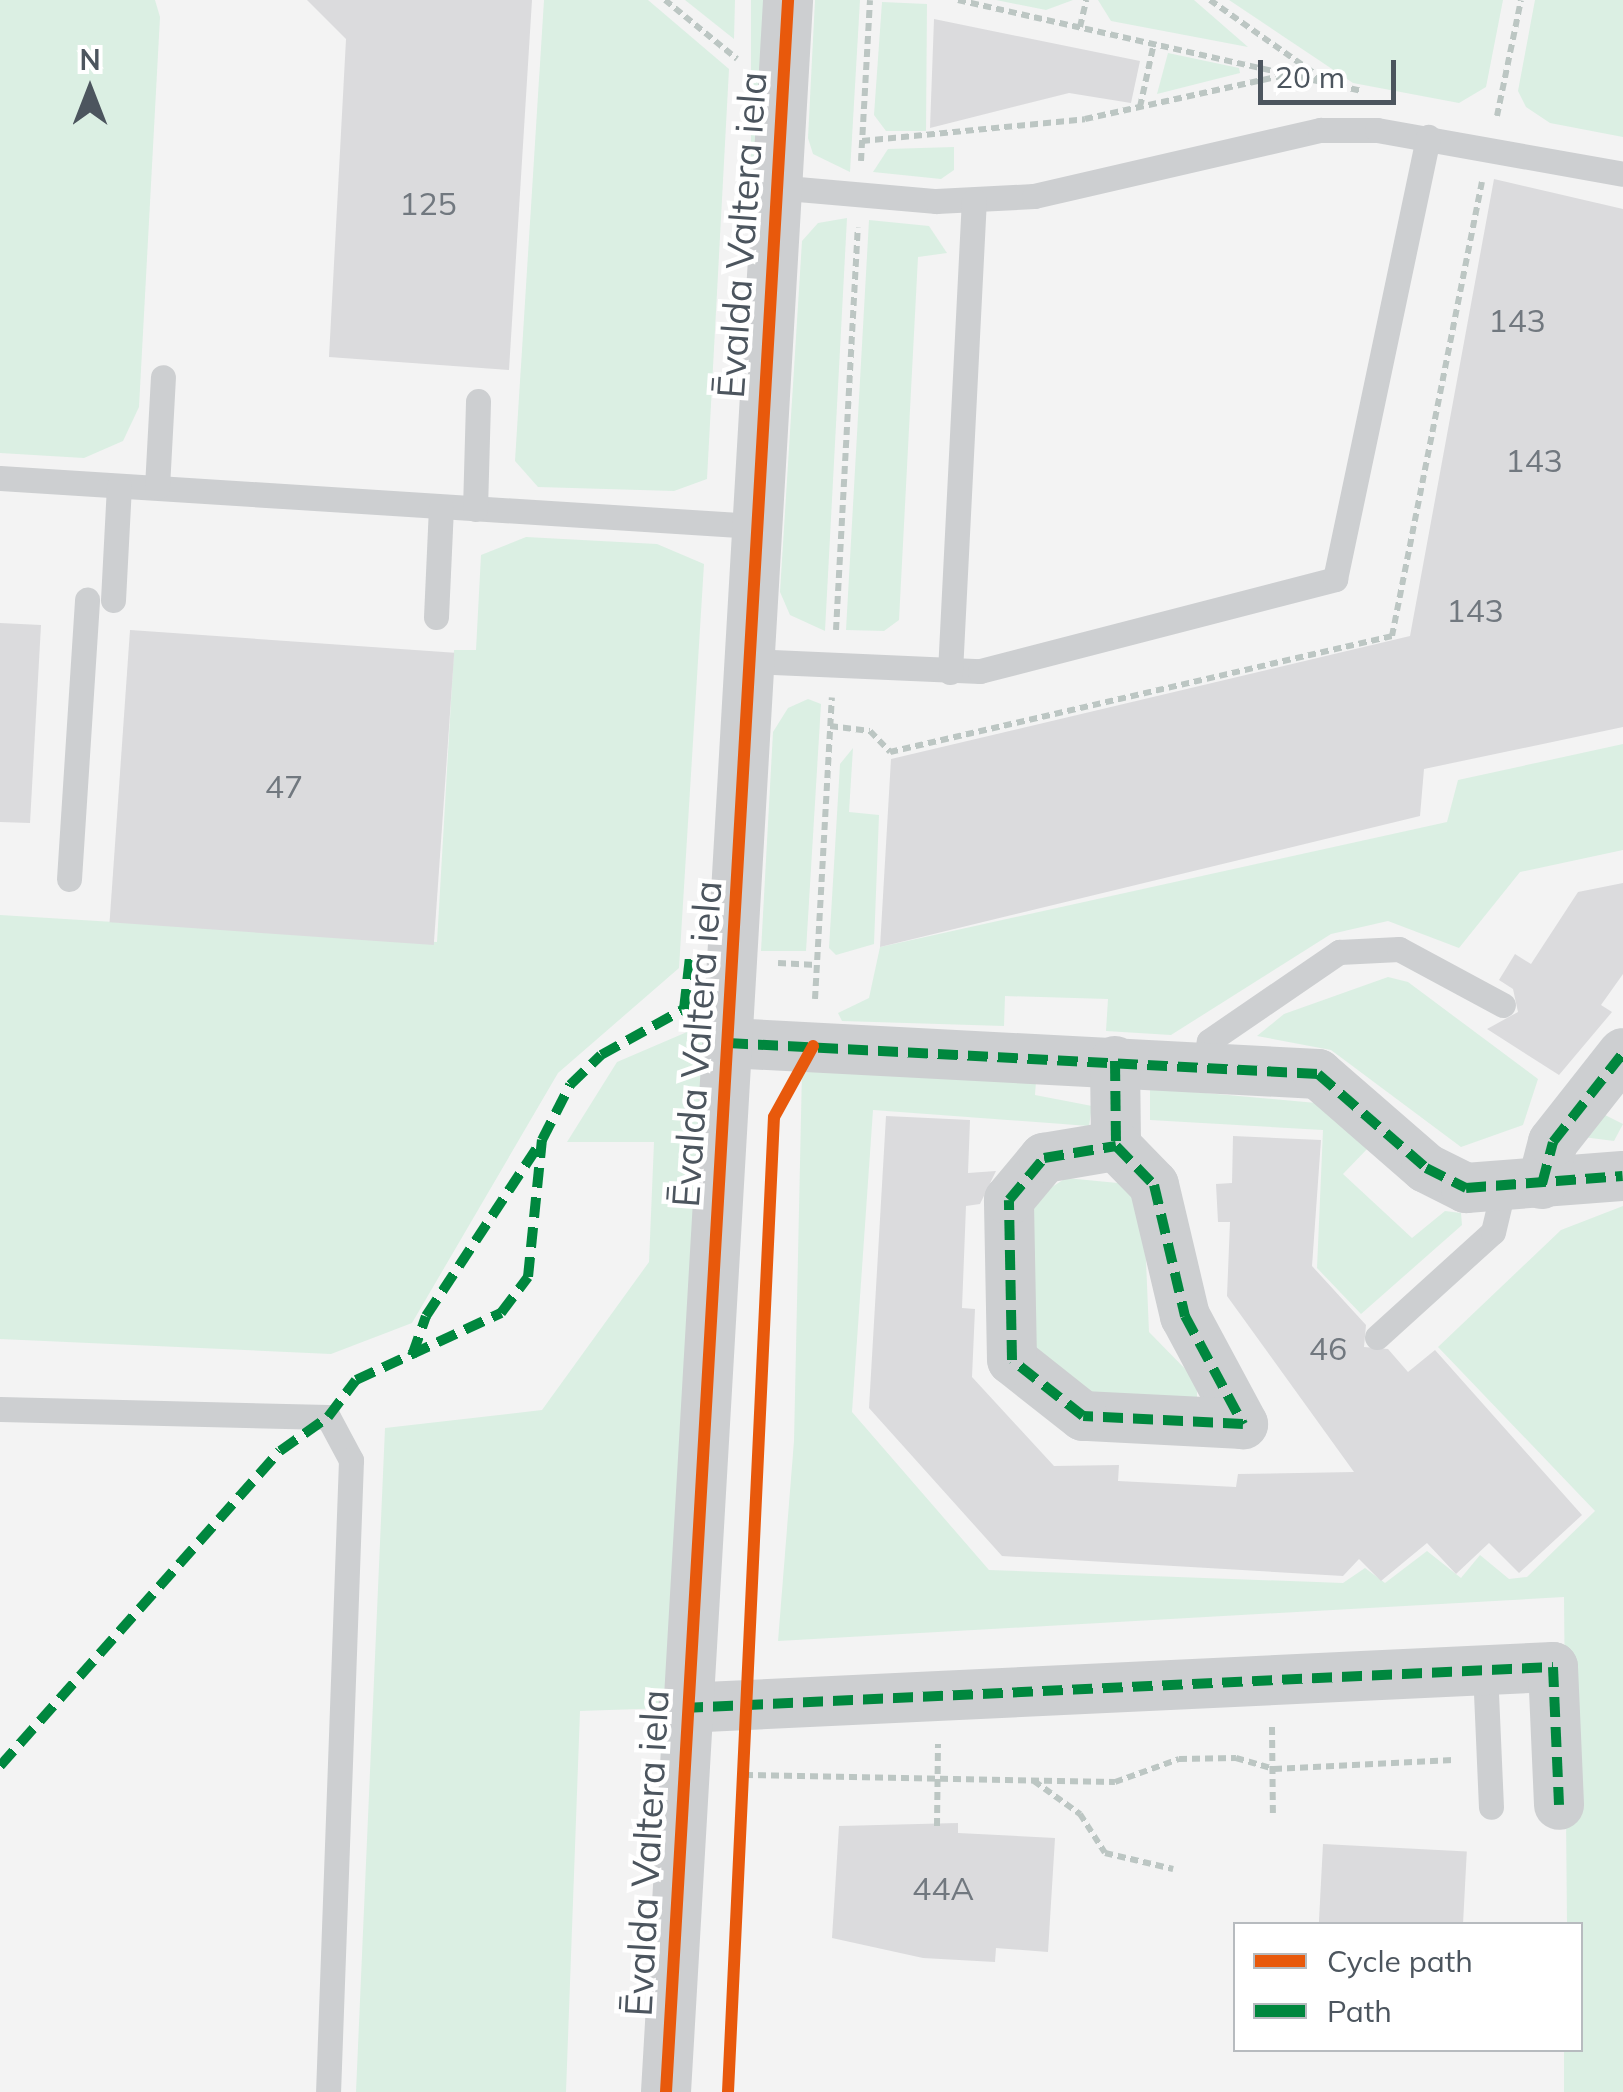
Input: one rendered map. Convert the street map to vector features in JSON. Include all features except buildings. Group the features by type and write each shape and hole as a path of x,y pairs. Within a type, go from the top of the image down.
{"street":[{"name":"Ēvalda Valtera iela","path":"666,2092 683,1708 728,1043 754,526 788,0"},
{"path":"728,1043 1205,1065 1318,1074 1426,1168 1466,1188 1623,1176"},
{"path":"1523,1185 1621,1060"},
{"path":"1115,1061 1116,1146 1154,1185 1185,1316 1243,1424 1083,1416 1012,1360 1009,1200 1044,1158 1116,1146"},
{"path":"683,1708 748,1709 1270,1676 1553,1667 1559,1805"}],"lane":[{"path":"775,187 974,201 1034,196 1320,130 1428,138 1623,174"},
{"path":"748,661 950,672 1336,579 1428,138"},
{"path":"950,672 974,201"},
{"path":"156,487 162,376"},
{"path":"475,509 478,401"},
{"path":"0,478 754,526"},
{"path":"113,600 119,486"},
{"path":"436,616 441,508"},
{"path":"68,879 87,600"},
{"path":"1205,1065 1208,1041 1339,952 1399,949 1503,1006"},
{"path":"1377,1337 1493,1232 1523,1185"},
{"path":"0,1409 328,1417 351,1460 328,2092"},
{"path":"1485,1670 1492,1807"}],"path":[{"path":"666,0 742,63"},
{"path":"813,1046 870,0"},
{"path":"958,0 1385,96"},
{"path":"1080,27 1086,0"},
{"path":"1210,0 1330,83"},
{"path":"830,726 870,731 890,752 1392,636 1521,0"},
{"path":"1140,107 1154,43"},
{"path":"862,141 1140,107 1290,74"},
{"path":"1477,117 1514,124"},
{"path":"1270,1676 1272,1816"},
{"path":"936,1826 938,1698"},
{"path":"744,1794 748,1709"},
{"path":"745,1775 1115,1782 1180,1759 1274,1768 1489,1755"},
{"path":"1033,1780 1080,1814 1105,1854 1173,1869"}],"green space":[{"path":"0,0 155,0 160,17 139,407 123,441 84,458 0,453"},
{"path":"544,0 648,0 729,69 707,479 674,491 538,487 515,461"},
{"path":"685,0 735,0 734,39"},
{"path":"751,0 764,0 764,462 751,462"},
{"path":"815,0 860,0 850,172 813,154 808,138"},
{"path":"996,0 1073,0 1046,10"},
{"path":"1098,0 1194,0 1248,47 1111,21"},
{"path":"1229,0 1503,0 1486,87 1459,103 1353,83"},
{"path":"1535,0 1623,0 1623,137 1550,123 1526,107 1518,91"},
{"path":"882,2 927,4 926,131 886,131 874,115"},
{"path":"1168,53 1239,68 1240,73 1157,94"},
{"path":"954,147 954,170 941,179 873,172 888,149"},
{"path":"847,218 825,631 790,615 780,592 802,241 818,223"},
{"path":"869,220 929,226 947,253 918,257 899,620 884,631 846,630"},
{"path":"526,537 657,544 704,564 679,968 558,1073 412,1323 331,1354 0,1339 0,915 437,942 454,650 476,650 481,555"},
{"path":"808,699 821,704 806,951 761,951 773,732 788,708"},
{"path":"1623,744 1623,850 1520,872 1459,948 1388,921 1331,934 1171,1035 1106,1031 1108,999 1005,996 1004,1026 842,1021 838,1013 869,998 880,947 1447,822 1458,780"},
{"path":"853,748 849,812 879,815 874,944 836,955 829,948 840,764"},
{"path":"1388,977 1408,982 1538,1079 1523,1125 1461,1147 1331,1050 1257,1036 1284,1014"},
{"path":"706,982 668,1708 580,1711 566,2092 356,2092 385,1428 542,1410 649,1262 654,1142 567,1142 617,1062 687,1032"},
{"path":"802,1070 1036,1081 1035,1095 1092,1106 1089,1126 873,1110 852,1412 989,1570 1343,1583 1365,1568 1385,1583 1427,1551 1461,1578 1480,1555 1509,1579 1527,1577 1595,1511 1438,1347 1561,1230 1623,1206 1623,2092 1564,2092 1564,2052 1583,2052 1583,1922 1567,1922 1564,1597 778,1641 794,1441"},
{"path":"1150,1088 1327,1104 1369,1147 1343,1174 1412,1238 1445,1211 1461,1213 1462,1225 1361,1314 1317,1268 1323,1130 1150,1120"},
{"path":"1599,1112 1623,1124 1614,1141 1583,1137"},
{"path":"1066,1178 1128,1184 1145,1237 1149,1332 1197,1381 1197,1407 1086,1395 1024,1353 1024,1205"}],"marked path":[{"path":"0,1766 280,1451 328,1417 356,1380 501,1313 528,1277 542,1140 570,1085 601,1055 684,1009 690,957"},
{"path":"728,1043 1318,1074 1426,1168 1466,1188 1623,1176"},
{"path":"1542,1184 1553,1142 1623,1053"},
{"path":"1115,1061 1116,1146 1154,1185 1185,1316 1243,1424 1083,1416 1012,1360 1009,1200 1044,1158 1116,1146"},
{"path":"412,1356 426,1316 540,1143"},
{"path":"683,1708 1553,1667 1559,1805"}],"cycle path":[{"path":"666,2092 788,0"},
{"path":"728,2092 774,1117 813,1046"}]}
